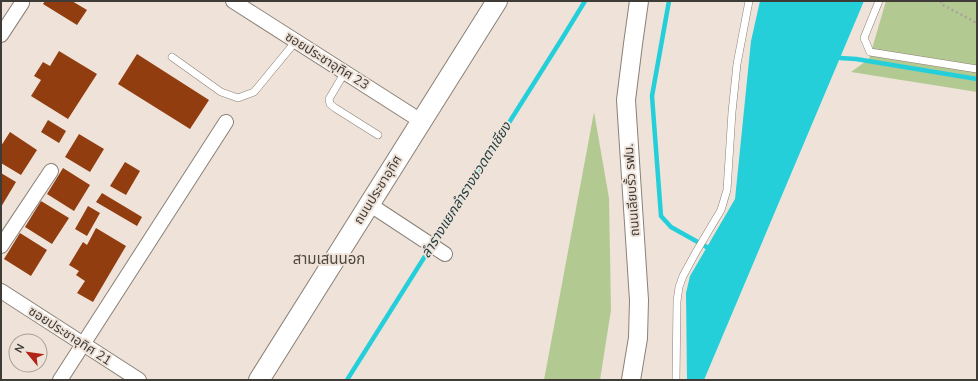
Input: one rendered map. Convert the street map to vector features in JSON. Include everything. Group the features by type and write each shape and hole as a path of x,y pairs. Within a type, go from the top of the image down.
{"main road":[{"name":"ถนนประชาอุทิศ","path":"259,380 497,1"}],"street":[{"name":"ซอยประชาอุทิศ 23","path":"234,1 421,121"},
{"name":"ถนนเลียบรั้ว รฟม.","path":"631,380 638,338 640,300 626,100 639,1"},
{"path":"1,35 22,3"},
{"path":"60,380 226,122"},
{"path":"1,246 51,171"},
{"path":"369,204 437,248"},
{"name":"ซอยประชาอุทิศ 21","path":"1,291 139,380"}],"lane":[{"path":"676,380 677,301 679,287 683,276 696,252 721,210 727,190 736,64 749,1"},
{"path":"879,1 864,38 870,52 977,69"},
{"path":"172,57 221,92 238,98 254,92 296,41"},
{"path":"345,72 329,98 330,104 378,135"}],"path":[{"path":"941,1 941,4 977,24"}],"green space":[{"path":"886,1 977,1 977,92 851,72 869,59"},
{"path":"594,112 609,198 611,310 600,380 544,380"}],"water":[{"path":"760,1 864,1 704,380 687,380 686,293 690,276 735,199 751,41"}],"building":[{"path":"45,1 72,1 87,10 77,25 43,4"},
{"path":"59,51 97,74 68,119 31,96 41,80 34,76 43,62 50,66"},
{"path":"137,54 209,100 190,129 118,84"},
{"path":"48,120 66,131 59,143 41,132"},
{"path":"10,132 37,150 21,175 1,163 1,146"},
{"path":"79,134 104,149 90,172 65,157"},
{"path":"125,162 140,171 126,195 110,186"},
{"path":"63,168 90,185 74,211 47,194"},
{"path":"1,173 16,182 1,207"},
{"path":"102,193 142,217 137,226 96,202"},
{"path":"41,201 69,218 52,244 25,227"},
{"path":"88,206 100,213 87,236 75,229"},
{"path":"96,228 126,246 93,302 77,293 85,281 76,275 79,271 69,265 83,242 87,245"},
{"path":"20,233 47,250 31,276 4,259"}],"waterway":[{"name":"ลำรางแยกลำรางชวดตาเชียง","path":"347,380 585,1"},
{"path":"669,1 652,96 661,216 671,227 712,250"},
{"path":"840,58 856,59 977,79"}],"district":[{"name":"สามเสนนอก","path":"329,259"}]}
